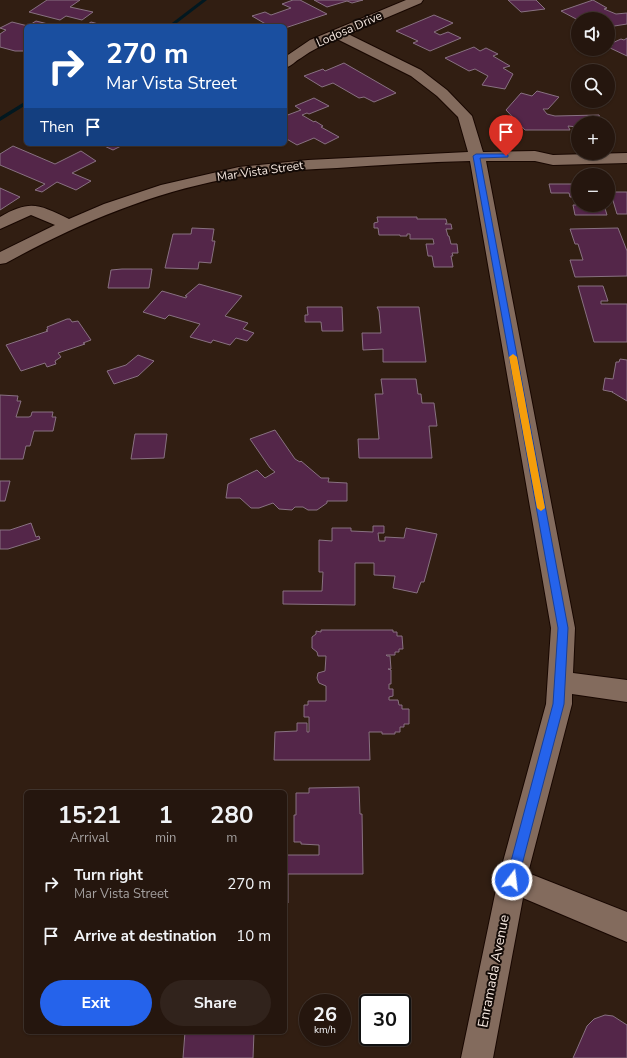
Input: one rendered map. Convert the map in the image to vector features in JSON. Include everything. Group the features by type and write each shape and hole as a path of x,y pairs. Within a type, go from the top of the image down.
{"street":[{"name":"Lodosa Drive","path":"287,62 315,43 417,0"},
{"name":"Enramada Avenue","path":"338,34 416,73 442,93 465,116 476,156 563,628 559,704 512,880 477,1058"},
{"path":"615,150 627,150"},
{"name":"Mar Vista Street","path":"535,156 551,151 571,151"},
{"name":"Mar Vista Street","path":"3,254 69,225 167,189 226,174 297,165 408,158 535,156 553,160 627,158"},
{"path":"0,224 25,210 31,209 69,225"},
{"path":"560,681 612,690 627,691"},
{"path":"512,880 627,927"}],"building":[{"path":"47,0 80,0 70,7 93,12 82,20 66,16 60,20 29,12"},
{"path":"293,0 300,0 327,14 287,27 287,24 266,24 252,16 265,12 271,15 291,8 282,4"},
{"path":"314,0 363,0 352,3 347,1 327,7"},
{"path":"508,0 536,0 545,9 521,12"},
{"path":"593,0 607,8 604,9 611,12 571,12 571,16 561,11"},
{"path":"627,13 627,24 615,26 615,14"},
{"path":"434,15 453,23 434,32 440,35 448,32 461,38 430,51 413,43 418,41 396,31"},
{"path":"36,21 48,24 31,24"},
{"path":"12,22 24,25 24,51 15,51 0,47 0,34 6,30 0,28"},
{"path":"91,22 98,24 88,24"},
{"path":"627,38 627,56 615,50 615,42 621,39 624,40"},
{"path":"474,47 480,51 486,48 498,54 493,56 510,66 503,68 513,74 505,89 482,85 488,76 475,69 469,71 445,58"},
{"path":"344,63 396,93 374,102 364,97 359,98 333,83 322,87 304,76 323,69 325,71"},
{"path":"537,91 559,97 548,109 543,109 547,114 555,116 599,115 599,116 571,116 571,126 568,126 570,130 525,130 506,110 521,93 532,96"},
{"path":"314,98 329,106 309,114 307,113 302,115 314,122 315,121 323,126 321,127 339,137 325,144 314,138 297,145 287,139 287,115 301,110 295,106"},
{"path":"13,146 55,164 81,151 96,161 72,173 91,181 76,190 57,182 42,192 35,190 45,184 0,165 0,154"},
{"path":"104,146 121,146 113,150"},
{"path":"549,184 571,184 571,197 569,193 551,193"},
{"path":"0,188 20,197 0,210"},
{"path":"615,192 627,192 627,214 617,214 615,207"},
{"path":"574,212 606,212 607,215 575,215"},
{"path":"377,217 446,219 447,223 445,224 451,224 452,229 446,229 451,244 457,244 458,253 452,253 453,256 451,256 453,267 434,267 432,256 428,256 426,244 434,244 433,239 410,239 410,234 407,234 407,236 379,235 378,228 374,228 374,223 378,222"},
{"path":"192,228 214,229 212,241 215,241 211,263 199,262 198,269 165,268 173,234 191,234"},
{"path":"618,228 627,251 627,276 575,277 570,260 583,260 578,244 575,244 570,229"},
{"path":"152,269 149,288 108,288 111,270"},
{"path":"199,284 242,296 225,316 248,323 243,329 254,333 247,341 236,338 230,345 213,340 211,343 190,337 200,324 169,315 165,319 143,312 162,291 186,298 187,296 185,296"},
{"path":"578,286 603,286 608,301 601,301 601,304 627,304 627,342 594,342"},
{"path":"307,307 342,307 343,331 322,331 321,322 305,322 305,315 308,315"},
{"path":"377,307 419,307 426,362 383,362 383,349 363,350 362,333 381,333 379,311"},
{"path":"70,319 72,322 78,321 91,340 83,343 85,344 58,353 61,357 55,361 56,364 47,367 45,363 21,371 6,345 48,331 46,330 48,329 47,327"},
{"path":"138,355 154,361 138,376 114,384 107,371 126,365"},
{"path":"620,359 627,360 627,401 613,392 603,390 605,378 613,379 616,362 619,362"},
{"path":"381,379 416,379 418,394 421,394 422,403 434,403 437,426 429,426 432,458 359,458 358,439 379,439 375,394 383,394"},
{"path":"0,395 18,396 17,401 21,401 16,417 29,417 31,416 32,412 53,412 52,417 56,417 53,431 34,431 30,446 26,446 23,459 0,459"},
{"path":"275,430 295,459 300,462 301,461 321,478 329,478 328,482 347,483 347,501 327,501 327,503 317,510 308,510 303,507 295,507 292,510 279,509 273,503 259,508 251,508 240,498 226,498 228,484 257,470 265,478 275,472 270,468 250,439"},
{"path":"135,434 167,434 164,458 131,459"},
{"path":"0,481 10,481 5,501 0,501"},
{"path":"31,523 36,537 39,536 40,539 8,549 0,549 0,530 10,530"},
{"path":"373,526 384,526 384,533 378,533 379,541 385,541 385,537 404,538 406,528 437,534 424,582 421,582 417,593 393,588 395,576 374,575 374,563 355,563 355,605 283,604 283,591 322,591 323,572 319,572 319,540 332,541 332,528 351,528 351,531 373,532"},
{"path":"321,630 393,630 393,632 397,632 397,636 402,636 403,649 399,649 399,652 395,652 395,655 386,655 390,656 391,669 388,669 391,670 391,684 389,684 389,689 393,689 393,696 389,697 389,700 398,700 399,705 402,705 402,709 409,709 409,724 404,724 404,727 400,727 400,732 395,732 395,734 369,732 370,760 274,760 275,732 297,731 297,723 307,723 307,732 309,732 309,717 304,717 304,705 308,705 308,701 326,701 326,686 319,683 317,678 318,673 325,671 326,656 318,656 317,652 312,648 312,637 316,634 316,631 321,632"},
{"path":"359,787 360,814 362,814 363,874 288,874 287,903 287,855 319,855 319,845 294,842 296,793 309,793 309,788"},
{"path":"605,1015 613,1016 627,1025 627,1058 573,1058 587,1026 594,1019"},
{"path":"185,1034 254,1034 253,1058 183,1058"}],"waterway":[{"path":"173,24 205,0"},
{"path":"0,119 24,104"}],"slow traffic":[{"path":"513,357 541,508"}],"route":[{"path":"506,156 476,156 563,628 559,704 512,880"}]}
